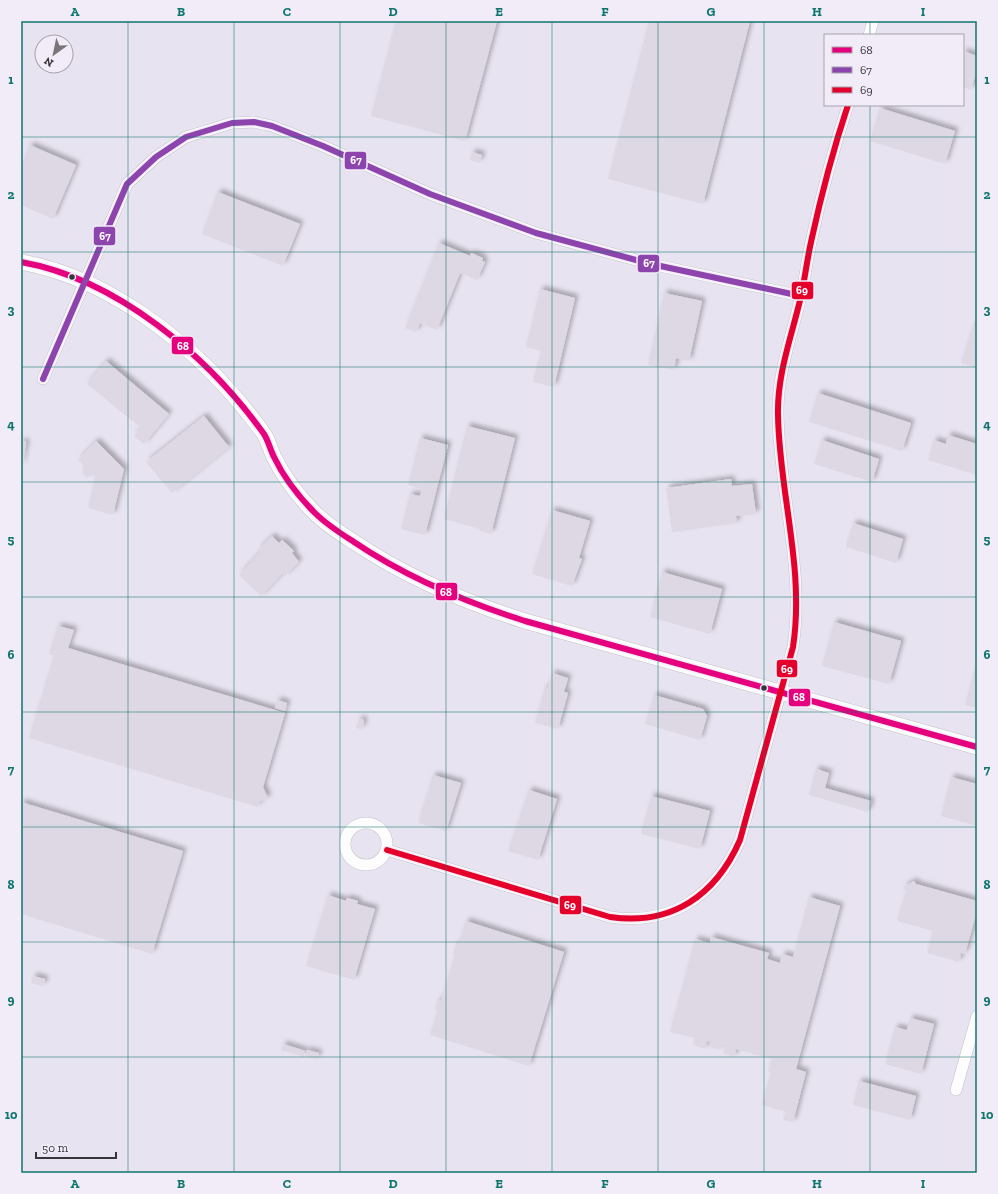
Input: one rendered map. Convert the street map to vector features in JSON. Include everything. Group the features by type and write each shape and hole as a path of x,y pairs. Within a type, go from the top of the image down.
{"street":[{"path":"869,34 873,21"},
{"path":"387,850 610,917 634,919 665,914 695,899 710,886 726,868 740,840 793,647 797,604 780,453 778,414 779,387 782,366 801,296 820,201 848,106"},
{"path":"43,379 86,283 119,199 127,184 141,169 186,137 218,126 254,122 286,131 430,194 536,233 651,264 801,296"},
{"path":"21,262 51,269 86,283 137,311 163,329 196,356 244,407 265,436 279,466 298,494 315,513 332,528 366,551 422,581 493,611 524,621 977,747"},
{"path":"956,1090 977,1016"}],"shaded area":[{"path":"21,21 977,21 977,1173 21,1173"}],"building":[{"path":"396,21 497,21 465,141 371,116"},
{"path":"649,21 750,21 703,204 608,179"},
{"path":"964,51 977,56 977,70 971,90 964,87"},
{"path":"880,108 955,131 945,164 870,141"},
{"path":"30,145 76,165 53,219 21,205 21,167"},
{"path":"472,152 482,155 479,163 470,160"},
{"path":"218,192 300,224 283,266 202,234"},
{"path":"439,243 470,256 471,253 483,258 482,261 485,262 477,280 460,273 437,330 420,323 416,332 405,328"},
{"path":"540,289 575,298 554,387 533,382 541,351 526,347"},
{"path":"664,293 702,301 689,361 676,358 674,370 648,365"},
{"path":"973,325 977,326 977,368 961,363"},
{"path":"106,361 169,414 144,444 134,436 141,428 87,384"},
{"path":"818,393 911,423 902,451 809,422"},
{"path":"204,416 229,447 172,493 146,462"},
{"path":"467,426 515,438 491,534 480,531 480,529 444,519"},
{"path":"948,435 977,444 977,475 928,460 934,440 946,444"},
{"path":"420,438 448,445 425,535 401,529 410,494 420,496 422,489 408,485"},
{"path":"822,440 879,459 872,482 814,464"},
{"path":"21,441 26,442 22,466 21,466"},
{"path":"96,441 124,469 113,515 88,508 95,477 92,473 87,478 82,472 84,465 78,460"},
{"path":"731,479 732,486 752,484 756,514 736,516 737,523 672,532 666,488"},
{"path":"552,510 590,521 579,558 582,559 572,586 532,574"},
{"path":"853,523 903,539 896,563 846,547"},
{"path":"272,536 279,543 282,540 294,551 292,553 299,562 285,576 283,573 261,596 239,575 260,552 258,550"},
{"path":"662,572 722,589 710,634 650,617"},
{"path":"834,622 901,641 889,684 822,666"},
{"path":"58,626 74,630 68,648 285,713 263,787 268,798 259,802 258,807 29,738 54,656 49,654"},
{"path":"977,661 977,708 965,705"},
{"path":"552,673 568,678 564,692 568,693 558,729 535,723 545,687 548,688"},
{"path":"654,695 703,709 707,716 700,740 645,724"},
{"path":"277,700 287,703 285,711 275,708"},
{"path":"359,719 364,720 362,729 356,728"},
{"path":"816,769 829,773 825,788 871,801 868,812 809,795"},
{"path":"433,775 461,783 446,831 418,823"},
{"path":"951,777 977,784 977,826 941,816"},
{"path":"529,790 557,799 538,860 508,851"},
{"path":"651,796 710,811 700,849 641,834"},
{"path":"21,802 183,851 152,954 21,914"},
{"path":"914,881 916,884 977,901 977,911 965,954 961,953 959,962 927,953 933,931 897,921 906,891 903,887"},
{"path":"328,895 346,901 346,898 358,901 357,904 375,909 354,980 306,966"},
{"path":"809,897 840,906 796,1069 806,1072 793,1122 783,1120 786,1112 762,1105 771,1072 768,1071 772,1059 736,1049 734,1057 723,1053 725,1046 721,1045 719,1050 710,1047 711,1042 707,1041 705,1049 693,1045 695,1038 670,1032 695,939 710,943 711,937 769,953 767,959 780,963 782,954 793,957"},
{"path":"466,921 564,952 529,1066 430,1035 438,1010 435,1009 438,1000 441,1001 455,954 453,954 456,944 458,945"},
{"path":"33,976 45,979 43,986 31,983"},
{"path":"910,1018 934,1024 921,1074 885,1064 895,1027 907,1030"},
{"path":"283,1044 305,1051 304,1057 281,1050"},
{"path":"307,1050 319,1053 317,1059 305,1056"},
{"path":"859,1081 916,1096 910,1120 853,1105"}],"transit line":[{"name":"69","path":"387,850 610,917 632,919 672,911 689,902 705,891 730,859 740,840 793,647 796,618 796,589 794,560 779,444 778,399 782,369 801,296 819,208 832,156 848,106"},
{"name":"67","path":"43,379 127,184 156,157 186,137 232,123 254,122 272,126 323,146 430,194 536,233 651,264 801,296"},
{"name":"68","path":"21,262 57,271 92,285 125,303 158,325 188,350 216,377 241,405 264,434 274,457 287,480 315,513 329,525 374,555 436,588 480,606 525,621 977,747"}]}
